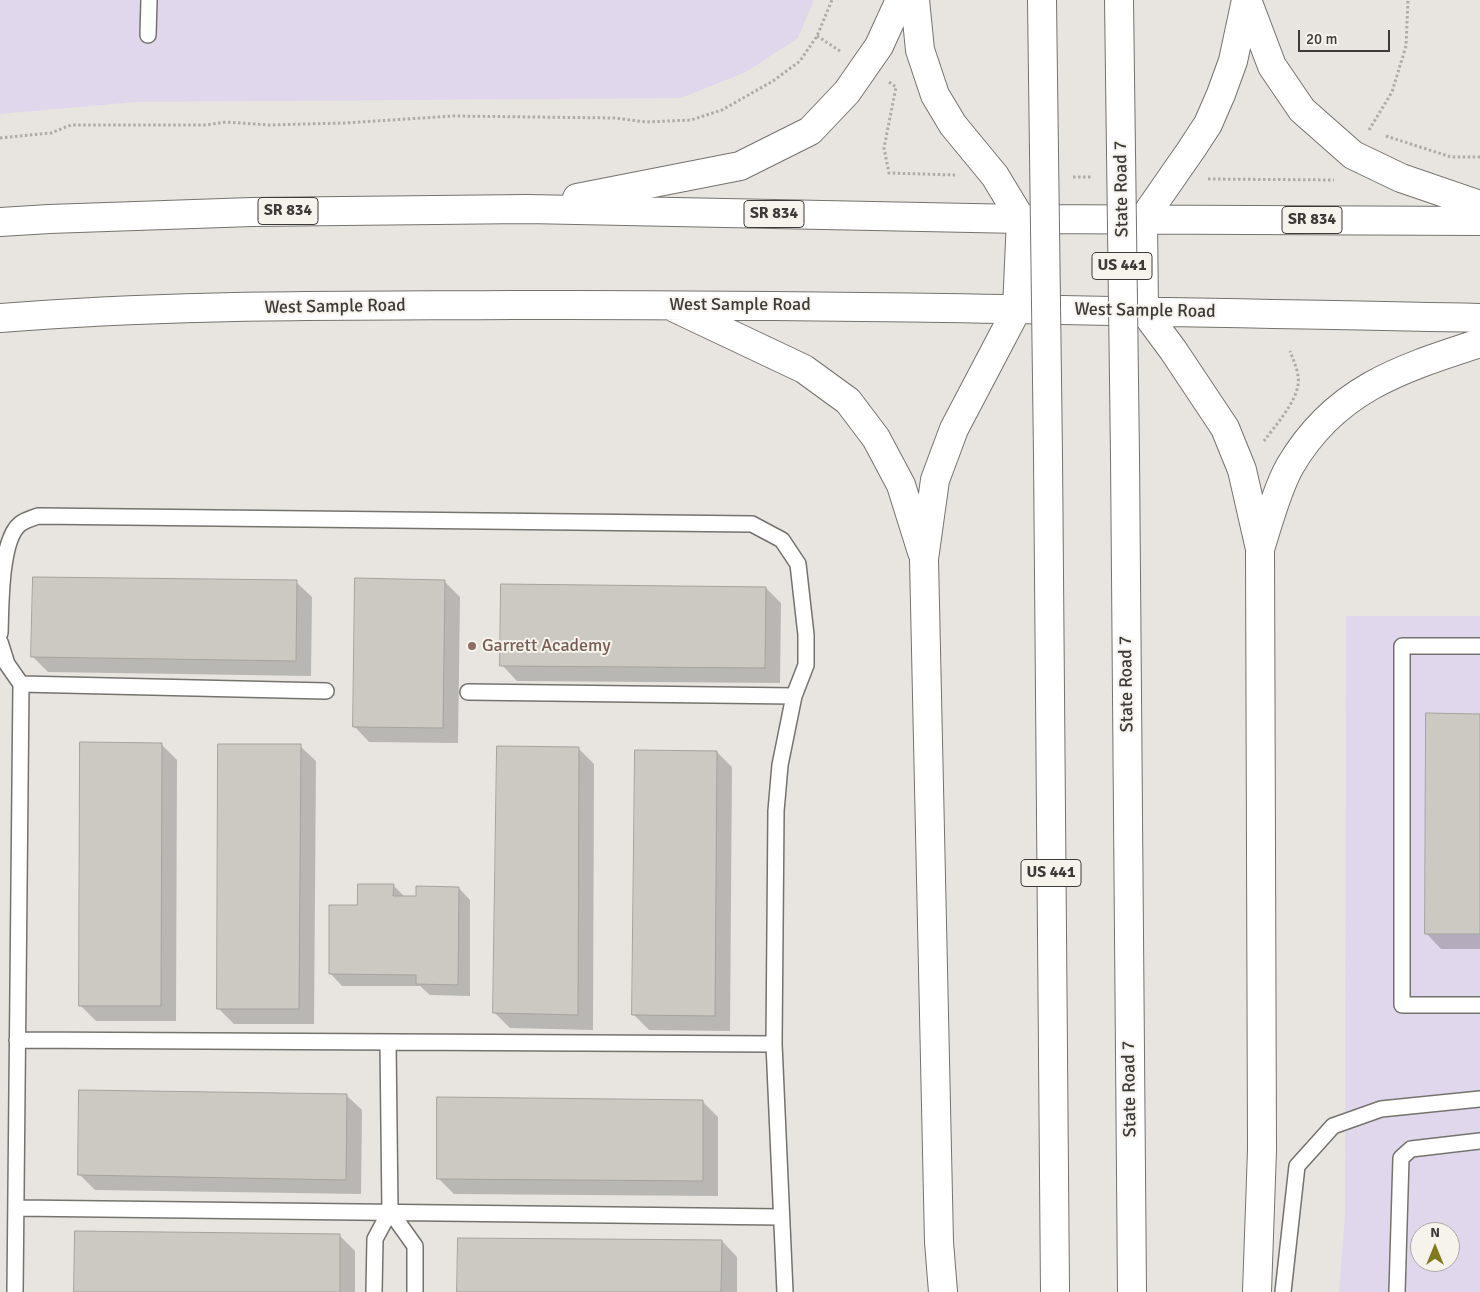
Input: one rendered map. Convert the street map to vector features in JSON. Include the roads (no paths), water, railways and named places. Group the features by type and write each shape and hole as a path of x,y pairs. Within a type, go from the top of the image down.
{"main road":[{"path":"527,208 740,166 810,131 847,92 879,46 900,0"},
{"path":"915,0 920,50 935,95 952,125 995,176 1021,219 1017,309 951,438 935,480 924,559 939,1242 943,1292"},
{"name":"US 441","path":"1042,0 1055,1292"},
{"name":"State Road 7","path":"1119,0 1132,1292"},
{"path":"1246,0 1272,66 1302,110 1338,142 1353,155 1401,178 1480,205"},
{"path":"1246,0 1233,61 1222,94 1208,124 1143,219 1144,311 1173,350 1225,428 1242,470 1260,549 1262,1150 1257,1292"},
{"name":"SR 834","path":"0,222 243,212 527,208 1021,219 1480,221"},
{"path":"667,305 804,369 848,401 876,438 901,485 924,559"},
{"name":"West Sample Road","path":"0,318 153,310 314,306 667,305 1144,311 1480,318"},
{"path":"1260,549 1289,468 1322,422 1351,396 1380,380 1424,361 1480,342"}],"lane":[{"path":"148,35 149,0"},
{"path":"0,633 3,557 9,537 20,524 38,516 752,524 782,540 798,564 806,635 806,665 794,696 780,765 776,811 774,1044 784,1292"},
{"path":"0,642 7,664 21,684 15,1292"},
{"path":"1480,646 1402,646 1402,1005 1480,1005"},
{"path":"21,684 326,691"},
{"path":"468,692 794,696"},
{"path":"17,1040 774,1044"},
{"path":"374,1292 375,1239 390,1211 388,1042"},
{"path":"1283,1292 1297,1166 1333,1126 1381,1109 1480,1099"},
{"path":"1397,1292 1401,1158 1411,1149 1480,1141"},
{"path":"17,1208 781,1216"},
{"path":"390,1211 415,1246 414,1292"}],"place":[{"name":"Garrett Academy","path":"472,646"}]}
